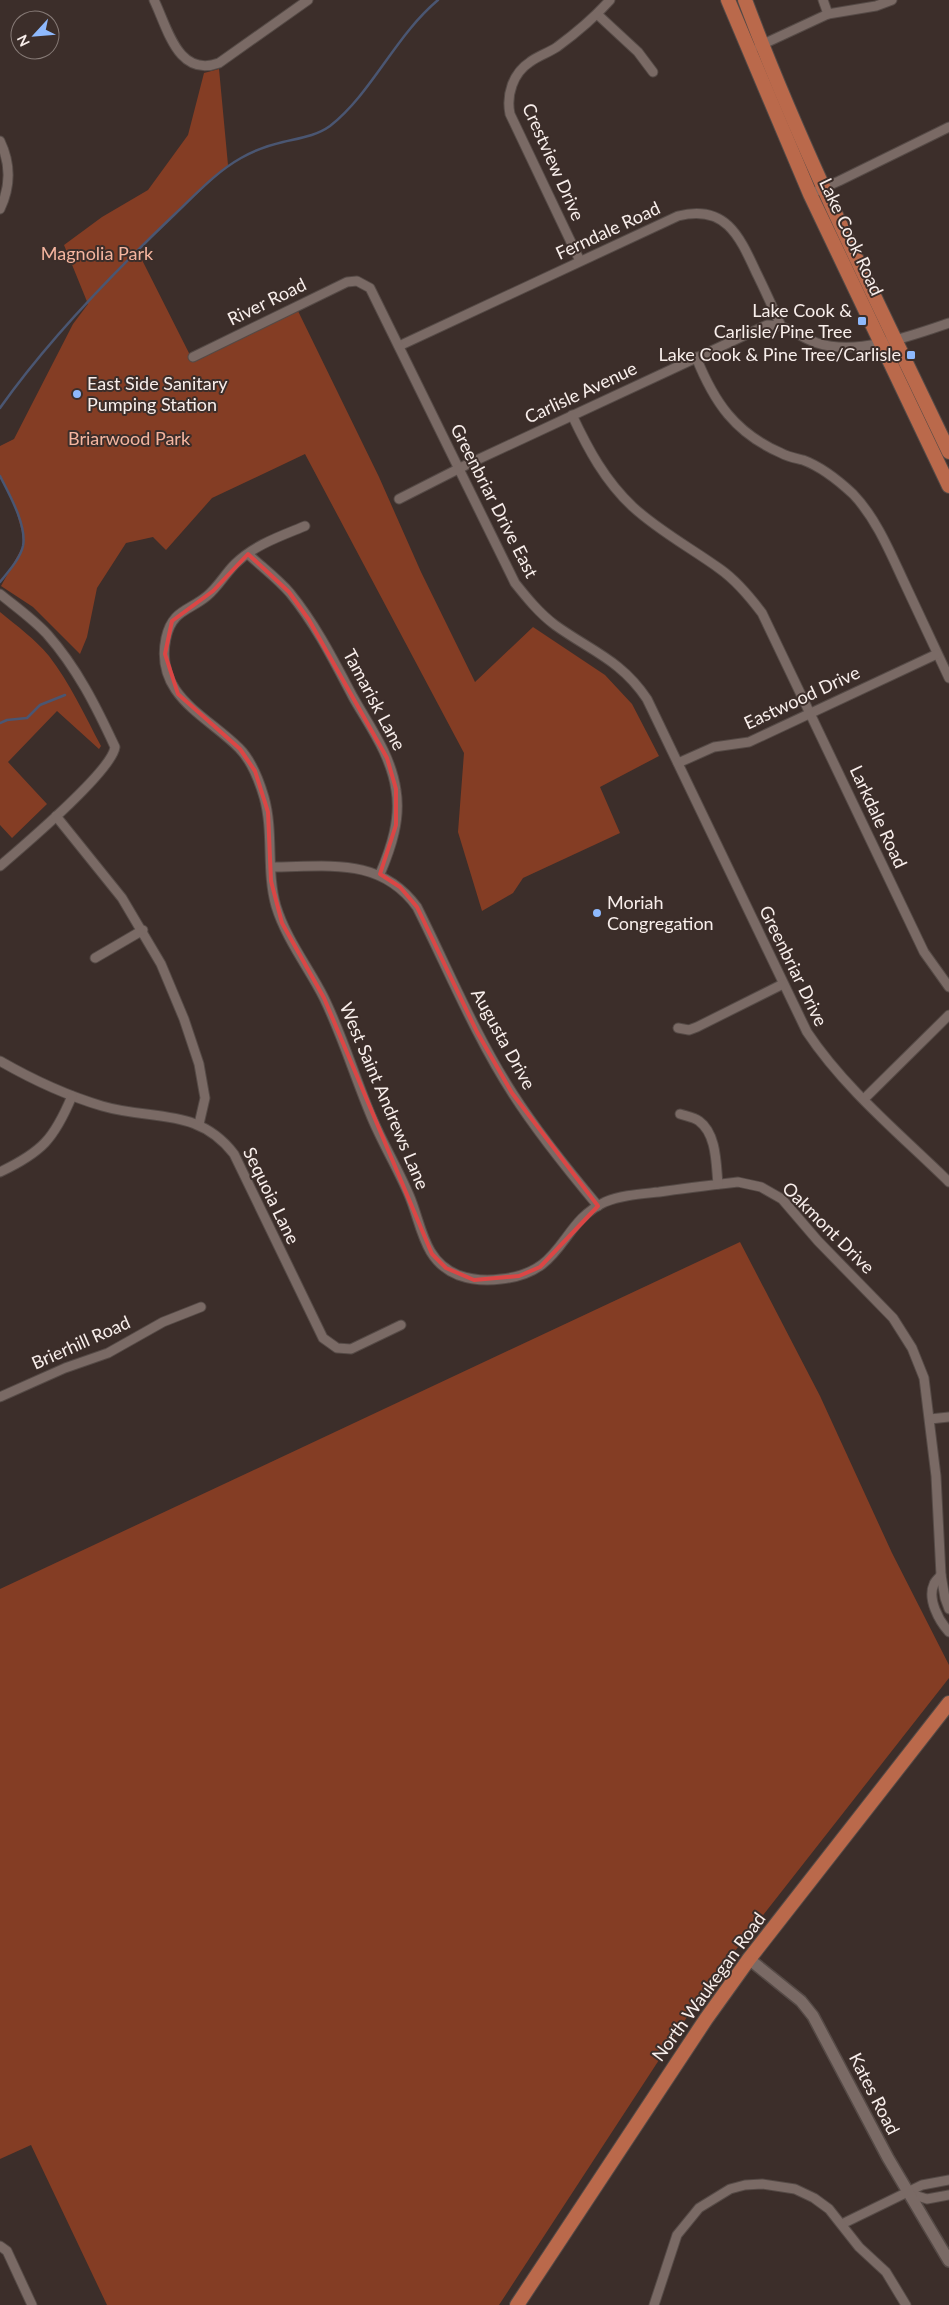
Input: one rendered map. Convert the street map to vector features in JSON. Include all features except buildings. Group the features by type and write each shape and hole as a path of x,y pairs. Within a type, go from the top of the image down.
{"main road":[{"name":"Lake Cook Road","path":"728,0 749,54 810,194 949,486"},
{"name":"Lake Cook Road","path":"745,0 824,188 949,452"},
{"name":"North Waukegan Road","path":"517,2305 706,2018 749,1959 949,1703"}],"street":[{"path":"154,0 178,51 186,61 196,67 208,67 219,63 308,0"},
{"name":"Crestview Drive","path":"580,261 510,114 508,106 512,86 521,70 529,62 552,51 597,14 610,0"},
{"path":"823,0 828,14"},
{"path":"749,54 762,43 828,14 876,6 892,0"},
{"path":"597,14 638,52 653,72"},
{"path":"810,194 949,127"},
{"path":"0,141 9,170 7,191 0,209"},
{"name":"Ferndale Road","path":"399,346 678,216 692,212 706,213 730,226 738,235 781,326"},
{"name":"Greenbriar Drive East","path":"356,281 370,288 374,295 457,469 515,583 534,607 555,625 600,652 637,683 661,728"},
{"name":"River Road","path":"193,357 328,290 347,282 356,281"},
{"path":"781,326 817,343 838,347 858,347 905,338 949,323"},
{"name":"Carlisle Avenue","path":"399,499 457,469 753,330 767,325 781,326"},
{"path":"696,357 717,402 730,418 747,433 765,446 820,468 835,478 853,495 883,538 949,678"},
{"name":"Larkdale Road","path":"572,415 595,462 611,484 632,506 652,523 722,570 738,584 762,613 924,952 949,987"},
{"name":"West Saint Andrews Lane","path":"305,526 265,543 248,554 236,563 213,591 202,600 179,613 172,621 166,638 166,668 178,694 187,705 240,749 255,771 268,812 273,893 279,916 324,998 371,1116 410,1196 426,1243 438,1262 466,1278"},
{"name":"Tamarisk Lane","path":"248,554 289,592 309,620 330,652 388,758 396,789 396,825 391,848 380,874"},
{"path":"0,866 56,816 99,773 110,760 115,747 90,692 69,661 46,634 2,595"},
{"name":"Eastwood Drive","path":"678,763 714,747 749,742 937,654"},
{"name":"Greenbriar Drive","path":"661,728 782,984 807,1032 821,1053 844,1080 949,1182"},
{"path":"56,816 122,898 142,930 174,993 199,1064 205,1098 199,1124"},
{"path":"271,867 344,865 380,874"},
{"name":"Augusta Drive","path":"380,874 400,887 417,907 478,1032 512,1092 538,1131 598,1206"},
{"path":"95,958 142,930"},
{"path":"678,1028 683,1030 697,1027 782,984"},
{"path":"864,1099 949,1015"},
{"name":"Sequoia Lane","path":"0,1061 31,1079 72,1096 118,1110 188,1120 199,1124 215,1134 234,1154 320,1334 332,1345 345,1350 351,1350 401,1325"},
{"path":"0,1172 34,1155 43,1146 57,1129 72,1096"},
{"path":"680,1114 697,1120 705,1126 714,1148 718,1184"},
{"name":"Oakmont Drive","path":"466,1278 486,1281 504,1279 519,1276 540,1267 589,1212 598,1206 619,1198 718,1184 749,1183 761,1187 782,1199 818,1241 893,1318 903,1331 921,1368 930,1420 936,1476 941,1575 944,1598 949,1609"},
{"name":"Brierhill Road","path":"0,1397 65,1368 123,1346 163,1322 201,1307"},
{"path":"930,1420 949,1417"},
{"name":"Oakmont Drive","path":"941,1575 933,1584 932,1598 935,1609 949,1632"},
{"name":"Kates Road","path":"749,1959 801,2001 813,2016 861,2109 949,2261"},
{"path":"842,2224 922,2185 949,2180"},
{"path":"654,2305 677,2236 699,2208 730,2189 745,2185 762,2184 795,2189 829,2208 859,2247 886,2272 906,2305"},
{"path":"908,2193 927,2199 949,2195"},
{"path":"0,2246 7,2251 30,2301"}],"highlighted area":[{"path":"248,554 289,592 309,620 387,758 396,789 396,825 380,874 400,887 417,907 477,1032 512,1093 598,1206 540,1267 519,1276 474,1280 446,1268 432,1254 324,998 282,923 271,881 268,812 255,771 240,749 178,694 165,654 172,621 213,591"}],"green space":[{"name":"Briarwood Park","path":"219,69 228,165 139,248 121,268 138,252 193,361 298,311 379,477 421,572 475,682 533,627 605,675 632,704 659,756 600,787 620,833 523,878 513,893 482,911 458,832 464,753 305,454 212,498 166,550 153,537 126,543 97,588 87,637 80,654 33,607 1,586 23,546 22,532 14,503 0,476 0,446 14,439 73,324 88,304 64,245 102,217 148,190 188,135 204,73"},
{"path":"0,612 32,638 57,666 101,746 99,749 57,711 8,762 47,804 12,838 0,825"},
{"path":"740,1242 820,1396 892,1553 949,1665 949,1678 706,1988 499,2305 107,2305 31,2145 0,2159 0,1589"}],"waterway":[{"path":"0,408 60,332 129,259 199,191 223,170 246,155 273,145 302,138 330,126 359,97 409,30 438,0"},
{"path":"0,476 20,519 24,538 19,556 0,582"},
{"path":"0,723 7,720 27,718 40,705 65,695"}],"place":[{"name":"Lake Cook & Carlisle/Pine Tree","path":"862,321"},
{"name":"Lake Cook & Pine Tree/Carlisle","path":"911,355"},
{"name":"East Side Sanitary Pumping Station","path":"77,394"},
{"name":"Moriah Congregation","path":"597,913"}],"park label":[{"name":"Magnolia Park","path":"97,254"}]}
